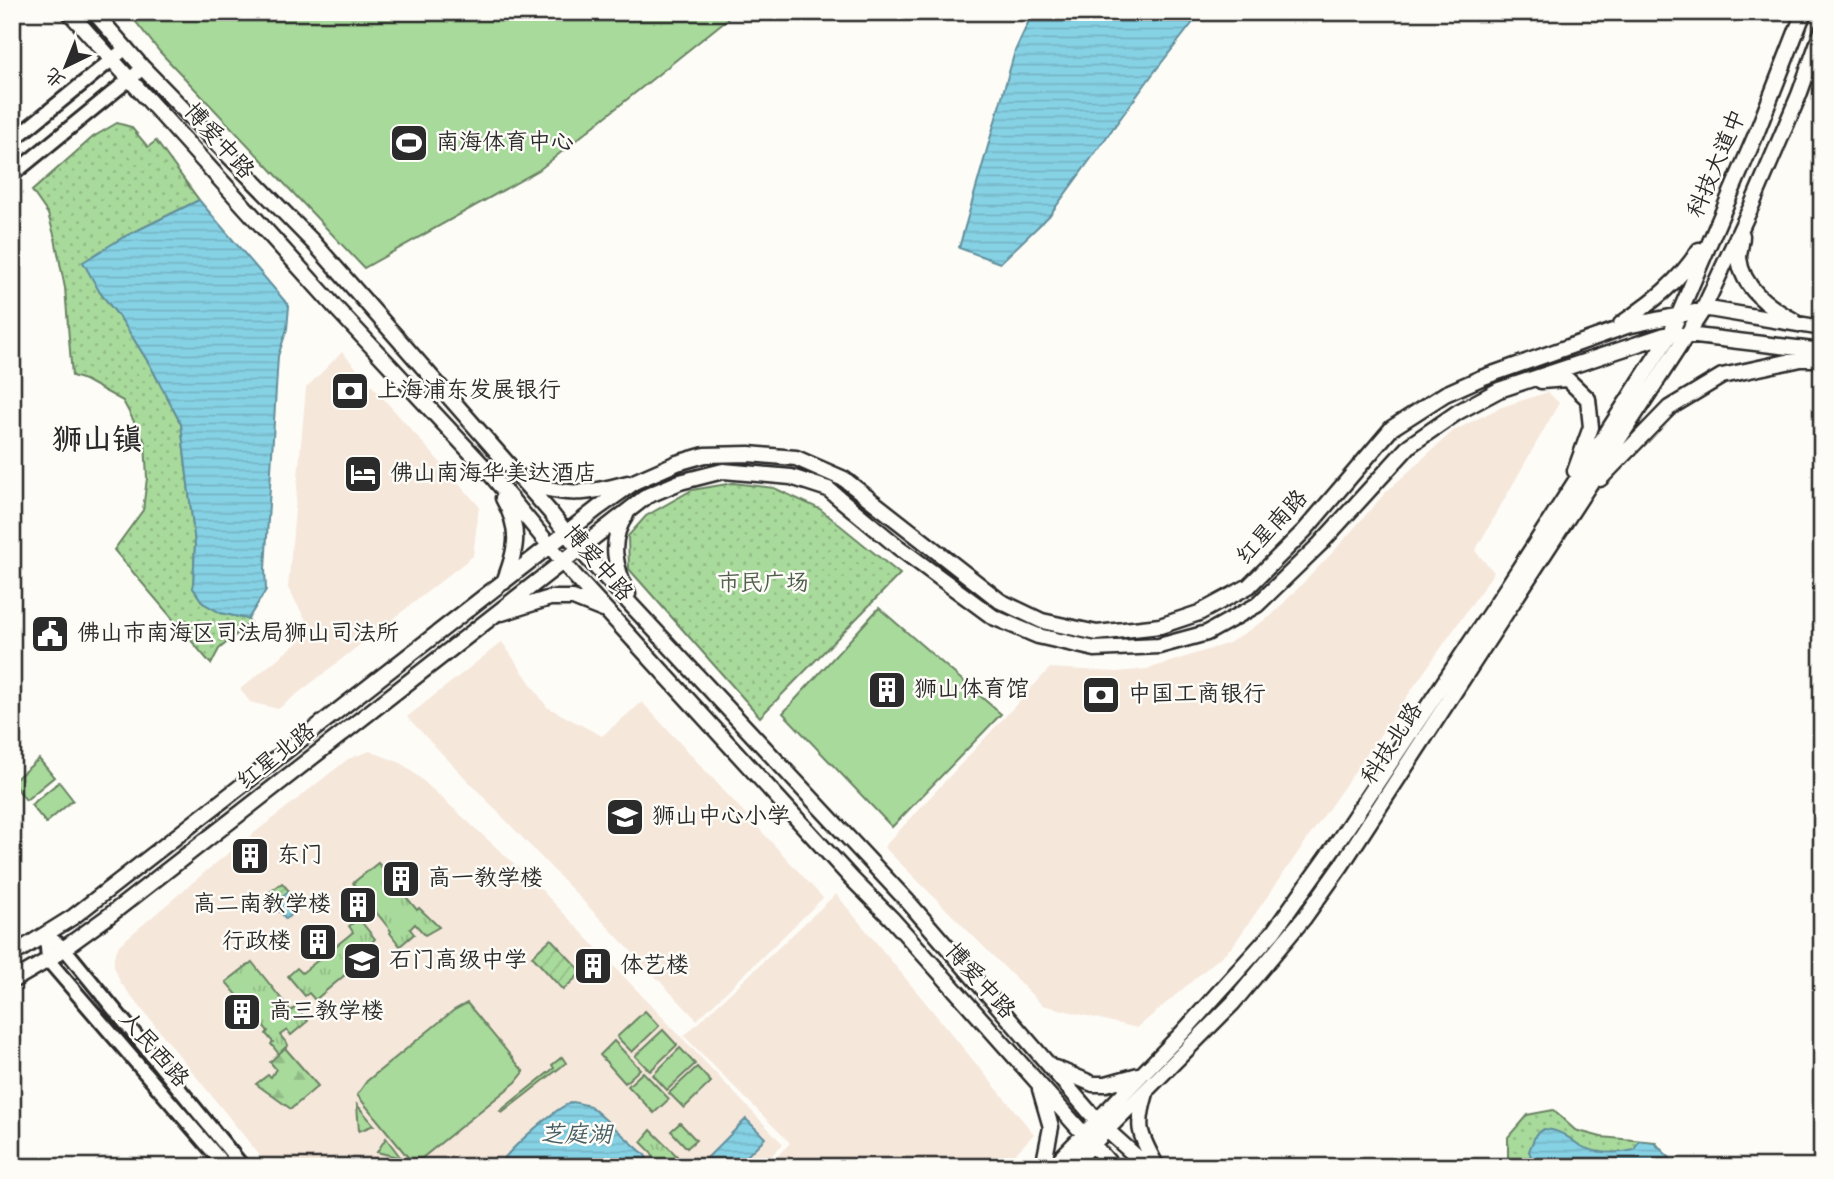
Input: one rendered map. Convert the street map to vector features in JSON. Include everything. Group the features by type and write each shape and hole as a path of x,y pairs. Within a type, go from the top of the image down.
{"main road":[{"name":"博爱中路","path":"69,12 486,470 608,611 852,879 892,919 1113,1167"},
{"name":"博爱中路","path":"94,12 143,68 314,243 579,549 910,904 1102,1126 1147,1167"},
{"name":"科技大道中","path":"1565,498 1671,333 1757,132 1804,12"},
{"name":"科技大道中","path":"1688,335 1703,310 1744,220 1799,94 1822,31"},
{"path":"1610,332 1660,296 1689,266 1724,210"},
{"path":"1744,220 1739,258 1750,288 1772,309 1814,327"},
{"name":"红星南路","path":"504,582 636,481 677,463 705,455 749,454 796,458 844,479 1000,601 1042,621 1097,633 1160,625 1199,613 1249,586 1304,530 1392,428 1445,394 1481,378 1628,326 1703,310 1814,327"},
{"name":"红星南路","path":"563,561 647,496 680,482 723,471 791,477 828,489 898,547 993,618 1038,636 1095,649 1159,646 1207,633 1256,605 1320,544 1410,445 1458,412 1499,390 1671,333 1822,351"},
{"name":"科技北路","path":"1089,1139 1147,1089 1233,1003 1304,918 1341,866 1688,335"},
{"path":"1569,514 1610,467 1669,408 1722,376 1801,359 1822,360"},
{"path":"1102,1126 1144,1074 1274,931 1348,828 1565,498 1591,427 1588,399 1567,379 1518,383"},
{"path":"486,470 511,512 516,531 515,554 504,582"},
{"path":"524,483 555,492 588,494 636,481"},
{"path":"629,510 618,527 613,552 620,576 635,608"},
{"name":"红星北路","path":"12,981 48,960 226,826 563,561"},
{"name":"红星北路","path":"12,955 46,935 504,582"},
{"path":"494,615 550,598 573,598 608,611"},
{"path":"1050,1066 1093,1084 1106,1084 1144,1074"},
{"path":"1037,1081 1051,1127 1043,1167"},
{"path":"1147,1089 1139,1124 1140,1134 1157,1167"},
{"path":"1052,1167 1089,1139"},
{"path":"1070,1167 1089,1139"}],"street":[{"path":"12,141 126,48"},
{"path":"12,176 143,68"},
{"path":"46,935 64,948 243,1167"},
{"path":"46,935 48,960"},
{"name":"人民西路","path":"48,960 226,1167"}],"shaded area":[{"path":"342,352 479,506 473,556 278,709 250,702 240,689 312,631 288,588 306,388"},
{"path":"1548,392 1559,403 1475,551 1494,572 1232,947 1137,1028 1042,1005 884,847 1050,668 1117,672 1148,669 1229,643 1271,616 1385,493 1453,431 1499,408"},
{"name":"狮山中心小学","path":"502,642 547,707 602,736 642,702 823,898 697,1020 407,717"},
{"name":"石门高级中学","path":"370,751 401,763 420,778 532,880 783,1144 760,1167 269,1167 120,982 114,966 114,957 119,945 211,867 348,759"},
{"path":"836,894 1034,1134 1003,1167 767,1167 790,1143 684,1036"}],"green space":[{"name":"南海体育中心","path":"128,12 736,12 539,170 364,268 160,52"},
{"path":"117,123 131,127 148,147 156,141 199,200 122,238 99,291 123,322 150,365 181,424 195,544 193,588 203,603 221,613 248,619 250,623 219,649 211,664 114,550 143,510 147,478 145,442 123,401 85,380 72,376 65,288 55,238 48,214 32,191 93,137"},
{"name":"市民广场","path":"733,483 774,488 820,509 900,574 760,717 629,569 628,536 646,516 692,490"},
{"path":"879,608 1001,714 892,827 783,713"},
{"path":"39,759 54,777 26,800 12,782"},
{"path":"59,782 73,800 46,823 31,805"},
{"path":"378,863 417,910 419,908 439,927 425,935 415,924 410,929 414,934 400,946 353,883"},
{"path":"282,883 289,891 273,904 266,895"},
{"path":"359,919 375,939 372,942 377,948 315,1000 309,993 305,996 288,976 297,968 302,973 347,937 353,932 349,926"},
{"path":"551,939 582,972 563,990 532,956"},
{"path":"252,962 291,1011 296,1007 308,1021 291,1035 287,1030 280,1035 288,1045 279,1054 266,1034 268,1031 226,982"},
{"path":"467,1003 524,1072 516,1082 422,1158 411,1161 357,1095 367,1081 454,1010"},
{"path":"645,1011 659,1026 632,1052 617,1037"},
{"path":"663,1030 677,1045 650,1071 635,1056"},
{"path":"614,1041 640,1069 625,1083 600,1055"},
{"path":"285,1048 318,1086 291,1109 256,1084 268,1075 271,1077 276,1069 270,1062"},
{"path":"680,1048 695,1064 667,1090 653,1075"},
{"path":"562,1057 566,1063 502,1113 500,1111 554,1068 552,1065"},
{"path":"697,1067 711,1082 684,1108 669,1093"},
{"path":"643,1072 669,1099 654,1113 628,1086"},
{"path":"357,1105 374,1125 359,1131"},
{"path":"1553,1110 1575,1130 1601,1137 1655,1142 1675,1167 1513,1167 1508,1162 1508,1137 1527,1115"},
{"path":"680,1123 696,1140 687,1148 671,1131"},
{"path":"651,1130 677,1156 673,1167 658,1167 651,1152 641,1142"},
{"path":"386,1138 401,1158 377,1152"}],"water":[{"path":"1033,12 1201,12 1049,216 1000,263 959,248 1015,51"},
{"path":"199,200 289,306 287,329 278,356 266,590 248,619 221,613 203,603 193,588 195,544 181,424 150,365 123,322 99,291 83,262 122,238"},
{"path":"289,891 302,907 286,919 273,904"},
{"name":"芝庭湖","path":"573,1102 590,1106 645,1155 652,1167 498,1167 533,1130"},
{"path":"746,1119 765,1138 736,1167 702,1167 700,1165"},
{"path":"1544,1129 1559,1132 1585,1148 1599,1152 1634,1150 1639,1141 1654,1143 1670,1158 1664,1167 1535,1167 1529,1151 1536,1134"}],"place":[{"name":"南海体育中心","path":"409,143"},
{"name":"上海浦东发展银行","path":"350,391"},
{"name":"佛山南海华美达酒店","path":"363,474"},
{"name":"佛山市南海区司法局狮山司法所","path":"50,634"},
{"name":"狮山体育馆","path":"887,690"},
{"name":"中国工商银行","path":"1101,695"},
{"name":"狮山中心小学","path":"625,817"},
{"name":"东门","path":"250,856"},
{"name":"高一教学楼","path":"401,879"},
{"name":"高二南教学楼","path":"358,905"},
{"name":"行政楼","path":"318,942"},
{"name":"石门高级中学","path":"362,961"},
{"name":"体艺楼","path":"593,966"},
{"name":"高三教学楼","path":"242,1012"}],"district":[{"name":"狮山镇","path":"97,442"}]}
